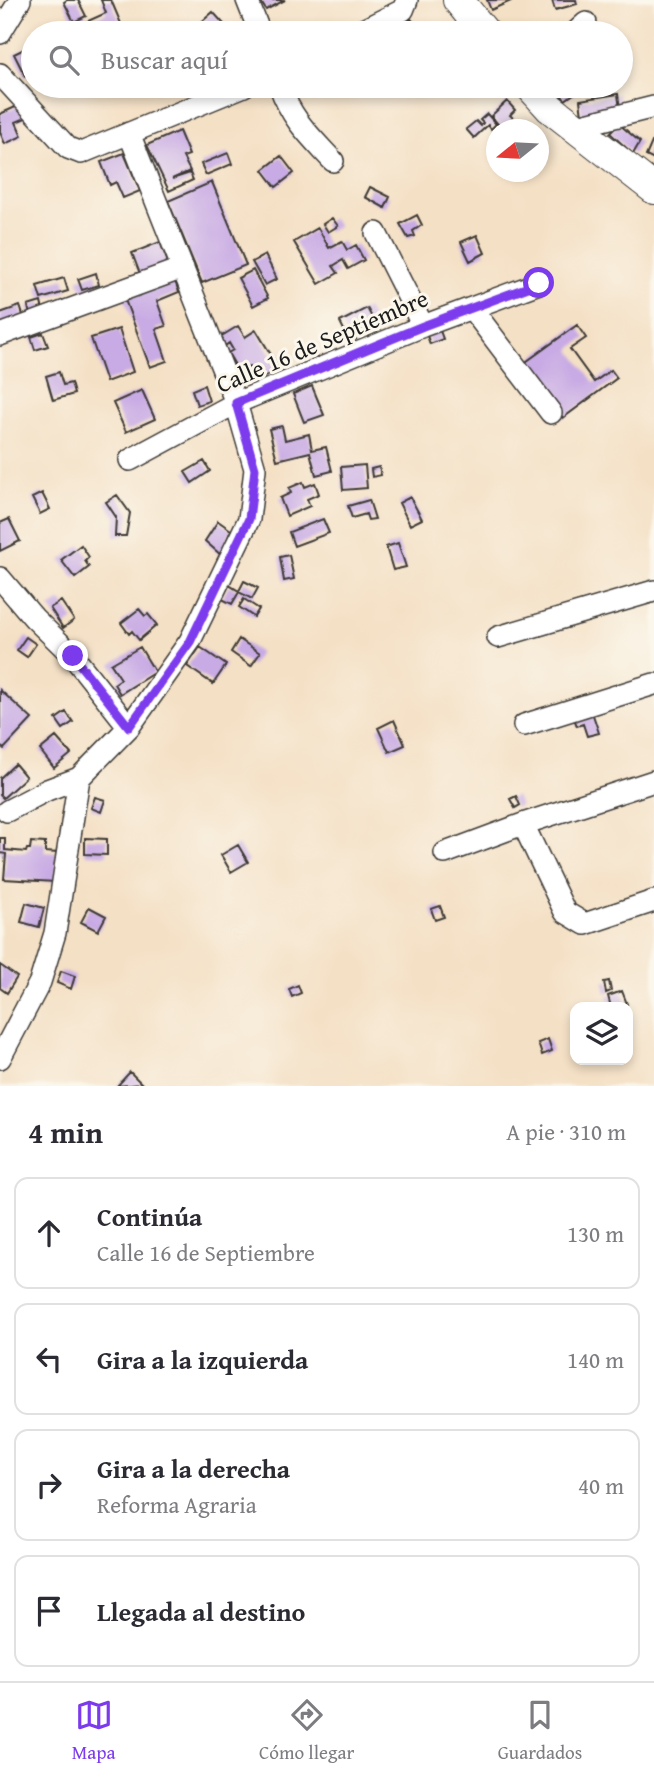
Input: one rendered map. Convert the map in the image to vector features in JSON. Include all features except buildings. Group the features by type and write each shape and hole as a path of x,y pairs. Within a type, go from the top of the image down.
{"highway":[{"path":"458,0 475,21"},
{"path":"541,98 654,189"}],"street":[{"path":"0,33 20,0"},
{"path":"247,0 255,21"},
{"path":"381,21 403,10 407,0"},
{"path":"0,74 21,97"},
{"path":"22,98 68,148 81,153 215,98"},
{"path":"284,98 295,120 333,161"},
{"path":"574,127 654,107"},
{"path":"7,811 47,790 79,778 129,727 190,642 249,519 255,469 236,403 129,133"},
{"path":"376,233 423,326"},
{"path":"0,335 183,268"},
{"name":"Calle 16 de Septiembre","path":"130,460 236,403 423,326 539,283"},
{"path":"472,309 551,413"},
{"path":"0,578 34,618 73,656 129,727"},
{"path":"498,637 654,591"},
{"path":"524,725 654,684"},
{"path":"0,1058 40,982 55,933 79,778"},
{"path":"445,853 654,781"},
{"path":"523,824 565,912 585,924 654,901"}],"route":[{"path":"73,656 129,727 190,642 249,519 255,469 236,403 423,326 539,283"}]}
